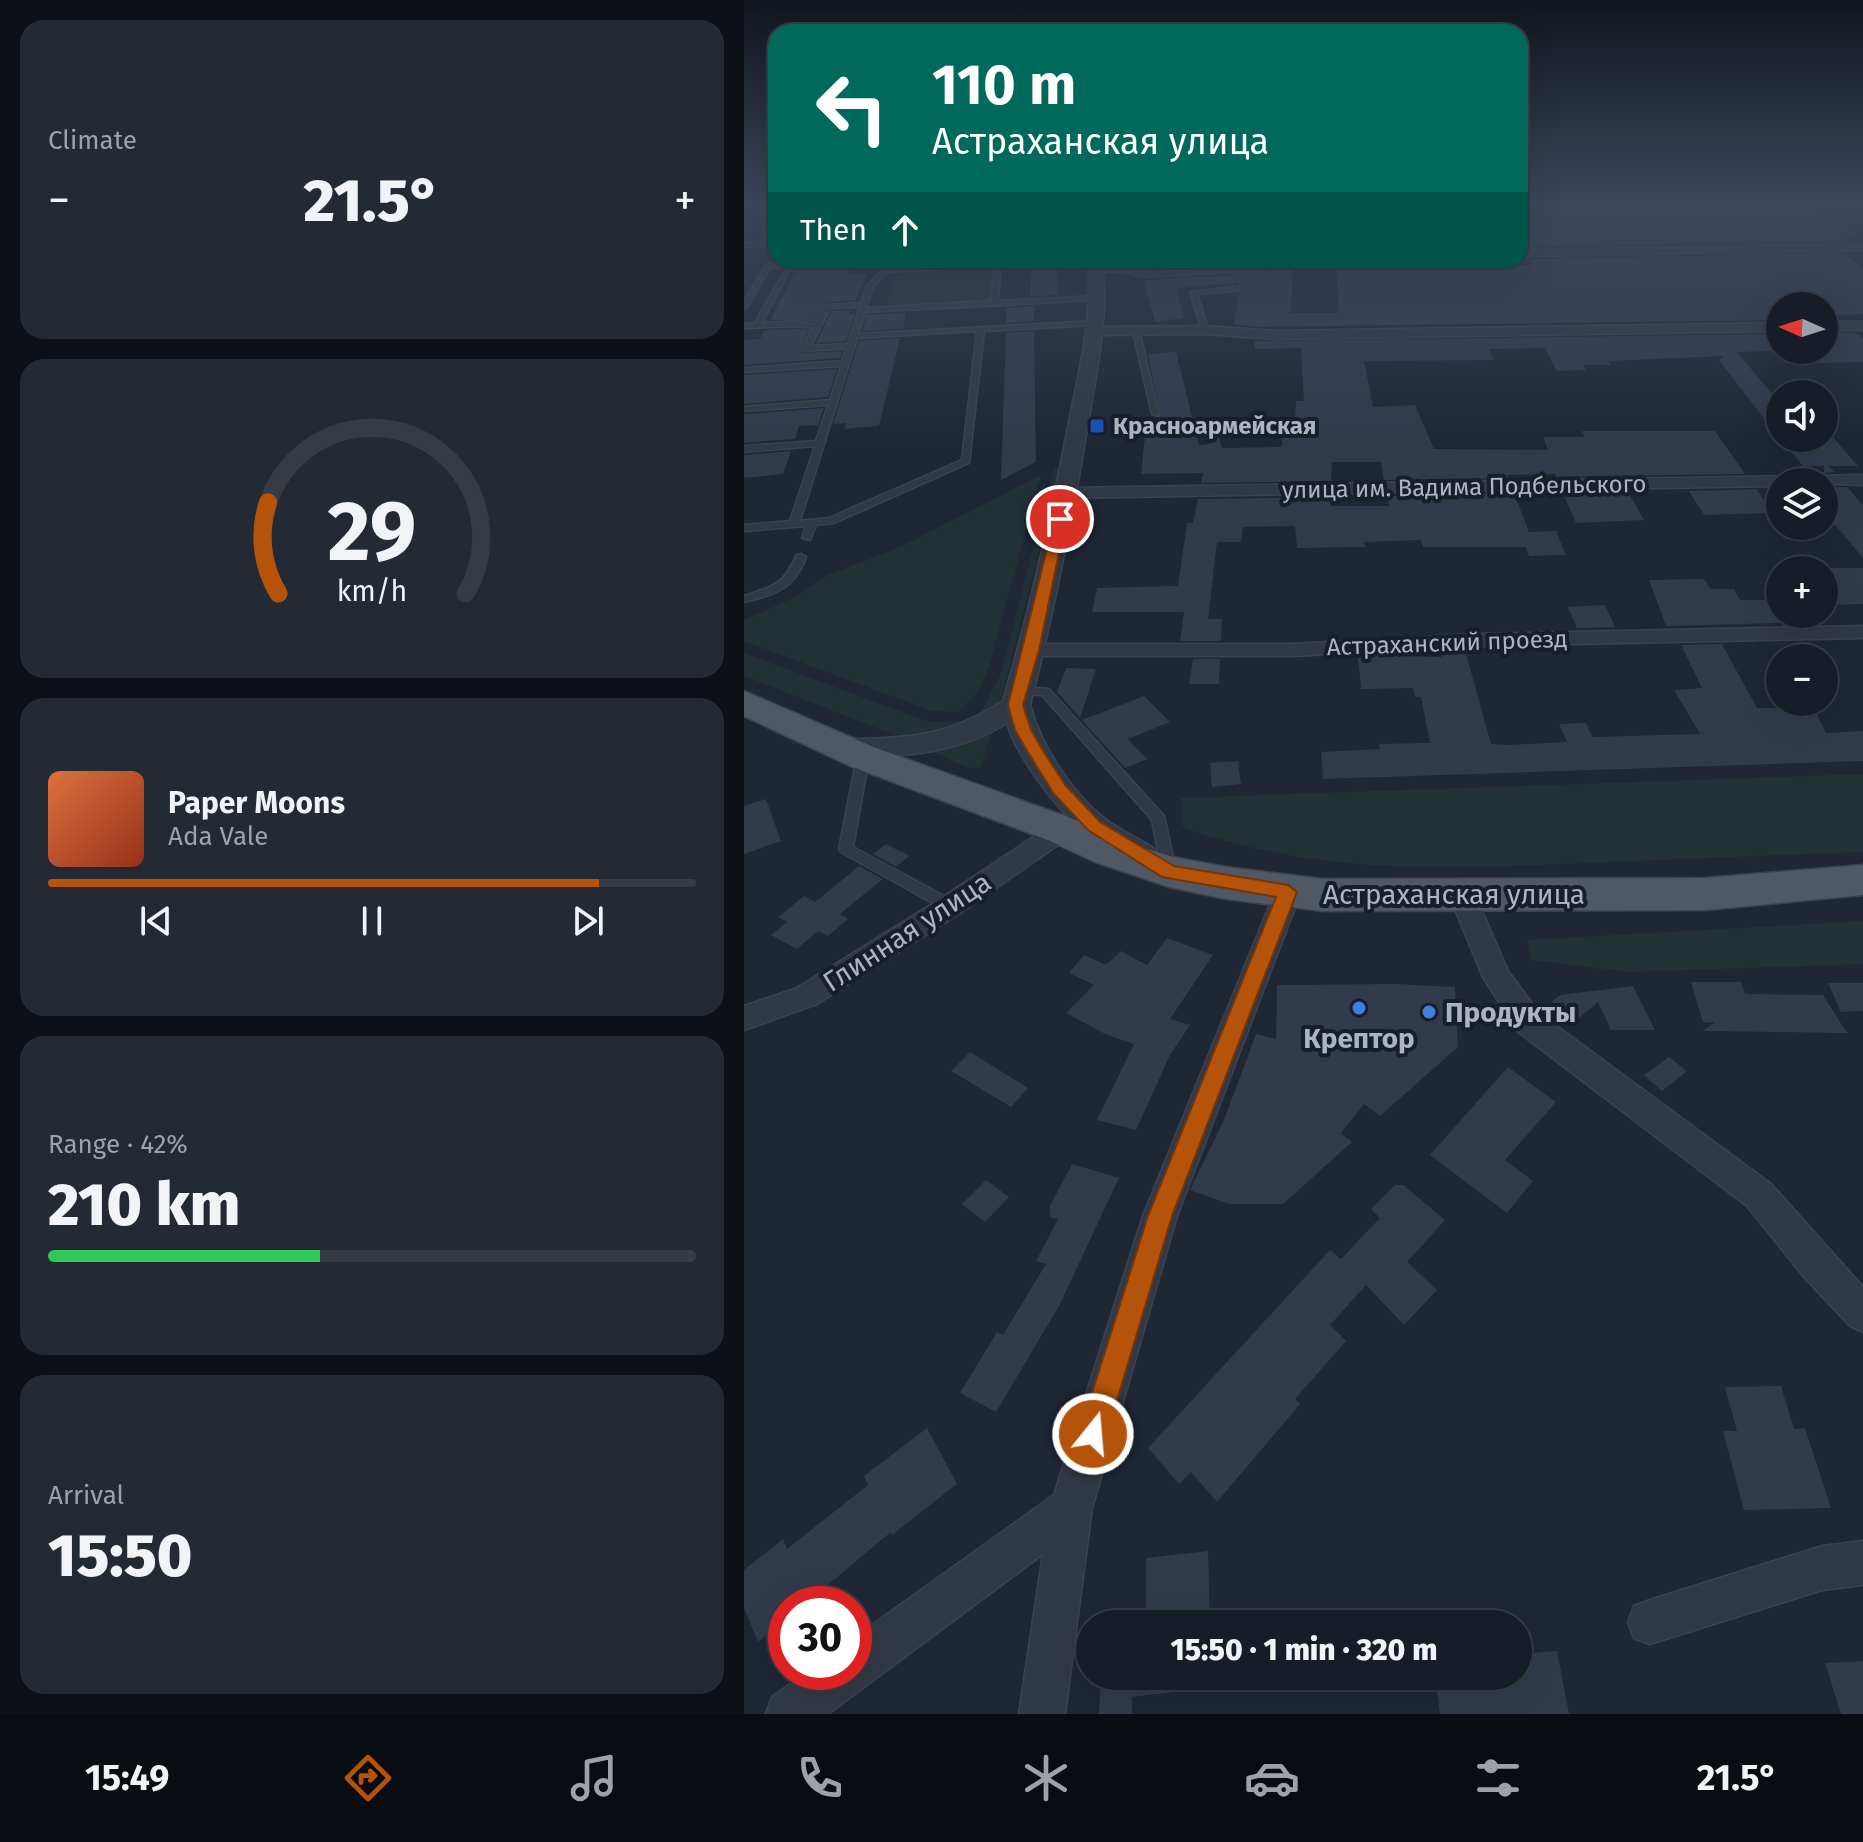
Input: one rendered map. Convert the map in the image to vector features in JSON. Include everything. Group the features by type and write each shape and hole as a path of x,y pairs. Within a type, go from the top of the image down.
{"main road":[{"name":"Астраханская улица","path":"744,702 852,753 1062,830 1110,852 1169,872 1288,892 1336,895 1705,894 1863,880"}],"street":[{"path":"1097,282 1099,298 1095,327 1066,493 1018,698 1023,730 1068,799 1094,826 1169,872"},
{"path":"1838,326 1863,326"},
{"path":"1095,327 1275,335 1766,327"},
{"name":"улица им. Вадима Подбельского","path":"1066,493 1863,480"},
{"name":"Астраханский проезд","path":"1031,650 1292,650 1476,640 1863,632"},
{"path":"852,753 949,742 992,723 1018,698"},
{"name":"Глинная улица","path":"744,1018 807,996 950,906 1062,830"},
{"path":"1042,1714 1071,1508 1160,1216 1288,892"},
{"path":"1462,895 1496,978 1509,1000 1528,1022 1759,1195 1818,1266 1863,1313"},
{"path":"872,1653 1071,1508"},
{"path":"1650,1622 1822,1568 1863,1563"},
{"path":"789,1714 822,1690"}],"lane":[{"path":"744,307 759,282"},
{"path":"758,325 782,282"},
{"path":"794,524 863,307 874,282"},
{"path":"994,303 996,282"},
{"path":"1206,330 1193,292 1242,288 1243,282"},
{"path":"851,346 806,349 828,306 1099,298"},
{"path":"744,326 816,327"},
{"path":"854,336 1095,327"},
{"path":"744,528 831,521 966,461 981,329"},
{"path":"1135,330 1156,414"},
{"path":"744,370 846,363"},
{"path":"744,409 833,402"},
{"path":"744,449 821,443"},
{"path":"807,538 812,522"},
{"path":"744,599 788,584 801,557"},
{"path":"1018,698 1045,692 1159,819 1169,872"},
{"path":"852,753 846,849 950,906"}],"shaded area":[{"path":"893,282 993,282 991,302 885,308"},
{"path":"1054,469 1060,469 1001,699 981,717 953,729 922,735 895,735 744,676 744,653 929,722 958,722 980,713 1000,676"},
{"path":"1041,475 989,667 977,694 958,712 932,711 744,641 744,620 793,598 828,575 900,547"},
{"path":"994,726 981,767 969,768 929,750 962,746"},
{"path":"1863,774 1863,852 1484,867 1386,866 1288,855 1186,829 1181,824 1181,798"},
{"path":"1863,921 1863,964 1630,972 1532,960 1527,940"}],"building":[{"path":"789,282 864,282 855,300 826,302 813,322 770,320"},
{"path":"1031,282 1058,282 1058,295 1030,296"},
{"path":"1145,282 1237,283 1176,288 1184,318 1155,322"},
{"path":"1249,282 1292,282 1291,313 1339,313 1337,282 1863,282 1863,314 1838,315 1838,292 1766,292 1766,320 1255,327 1234,324 1239,293 1251,285"},
{"path":"1034,306 1034,321 1006,323 1007,308"},
{"path":"850,310 848,315 855,314 846,341 816,343 832,311"},
{"path":"906,313 903,329 862,331 867,315"},
{"path":"765,330 808,330 801,353 842,351 840,358 744,365 744,340 760,339"},
{"path":"1034,331 1036,462 1001,480 1006,333"},
{"path":"1838,333 1856,333 1863,338 1863,362 1838,363"},
{"path":"1766,334 1766,351 1737,352 1766,386 1766,421 1719,360 1724,356 1608,361 1611,365 1583,365 1586,370 1557,371 1545,348 1489,349 1494,360 1364,361 1373,407 1415,405 1434,449 1548,450 1543,437 1585,437 1582,431 1715,431 1745,474 1556,477 1555,474 1384,480 1381,462 1332,462 1331,481 1201,483 1203,473 1141,474 1145,437 1164,436 1148,354 1176,352 1199,445 1209,444 1214,420 1222,448 1282,447 1282,436 1294,436 1296,401 1304,401 1301,348 1255,349 1255,341"},
{"path":"900,338 879,426 844,429 846,423 833,424 859,341"},
{"path":"837,369 828,397 744,404 744,375"},
{"path":"824,408 818,425 799,426 795,439 744,443 744,414"},
{"path":"1838,443 1858,466 1824,468 1803,466 1791,452 1838,452"},
{"path":"791,451 783,474 744,478 744,455"},
{"path":"1838,487 1847,487 1863,505 1863,558 1838,529"},
{"path":"1756,489 1766,503 1766,513 1704,515 1689,491"},
{"path":"1628,492 1644,520 1576,523 1563,493"},
{"path":"1514,493 1529,532 1556,531 1566,555 1529,556 1526,547 1423,547 1421,540 1364,542 1365,547 1297,548 1295,526 1243,527 1241,542 1217,542 1208,619 1222,619 1221,641 1180,641 1184,612 1092,612 1097,588 1178,586 1187,523 1193,523 1198,499 1331,497 1330,506 1389,506 1387,496"},
{"path":"1838,568 1863,568 1863,604 1838,605"},
{"path":"1704,579 1711,589 1734,589 1740,600 1766,600 1766,623 1666,626 1649,580"},
{"path":"1605,605 1615,627 1577,628 1568,607"},
{"path":"1722,644 1757,708 1766,708 1766,716 1818,716 1826,733 1863,731 1863,761 1323,779 1321,752 1380,749 1379,744 1430,743 1421,697 1415,697 1413,688 1361,689 1358,655 1442,657 1440,651 1465,650 1491,744 1508,745 1567,742 1559,724 1586,723 1592,737 1700,734 1674,690 1702,688 1681,645"},
{"path":"1193,659 1220,659 1219,684 1189,684"},
{"path":"1066,668 1096,669 1080,718 1057,692"},
{"path":"1144,696 1170,722 1128,739 1147,759 1125,768 1082,720"},
{"path":"1238,761 1241,784 1212,787 1210,763"},
{"path":"766,799 781,841 744,854 744,806"},
{"path":"886,844 909,856 896,867 873,854"},
{"path":"859,866 883,879 840,914 848,919 828,936 818,931 797,949 771,935 787,922 778,917 804,896 815,902"},
{"path":"1167,938 1213,955 1170,1019 1190,1025 1170,1055 1136,1130 1097,1120 1134,1044 1105,1034 1066,1013 1094,985 1069,973 1084,955 1106,965 1121,951 1147,965"},
{"path":"1691,982 1741,982 1745,994 1823,995 1847,1033 1703,1031 1715,1022 1703,1023"},
{"path":"1828,983 1863,983 1863,1011 1841,1012"},
{"path":"1277,985 1455,987 1458,1047 1380,1116 1364,1104 1341,1133 1352,1142 1283,1204 1229,1204 1190,1190 1224,1120 1256,1034 1276,1039"},
{"path":"1633,986 1655,1030 1611,1030 1598,1002 1569,1026 1545,1007 1560,995"},
{"path":"970,1052 1028,1088 1011,1107 951,1071"},
{"path":"1669,1057 1687,1071 1662,1091 1644,1075"},
{"path":"1508,1067 1556,1102 1505,1160 1533,1181 1507,1213 1430,1155"},
{"path":"1072,1164 1119,1178 1059,1306 996,1412 960,1393 997,1332 1003,1335 1046,1264 1036,1261 1058,1219 1050,1217 1050,1206"},
{"path":"986,1180 1009,1197 985,1222 962,1204"},
{"path":"1395,1185 1403,1185 1445,1220 1407,1262 1437,1290 1404,1325 1366,1285 1330,1325 1346,1341 1295,1399 1300,1404 1217,1502 1191,1472 1179,1484 1148,1448 1330,1250 1341,1259 1380,1218 1371,1209"},
{"path":"1781,1386 1794,1429 1805,1428 1831,1508 1744,1510 1723,1431 1737,1431 1725,1387"},
{"path":"927,1428 957,1484 892,1535 891,1532 826,1586 768,1586 768,1634 758,1642 744,1608 744,1570 783,1539 787,1549 868,1485 864,1476"},
{"path":"1208,1551 1210,1610 1146,1610 1146,1558"},
{"path":"1557,1651 1569,1714 1440,1714 1437,1690 1532,1690 1532,1653"},
{"path":"1863,1661 1863,1714 1841,1714 1825,1663"},
{"path":"1100,1690 1184,1690 1132,1697 1132,1714 1099,1714"}],"place":[{"name":"Красноармейская","path":"1097,426"},
{"name":"Крептор","path":"1359,1008"},
{"name":"Продукты","path":"1429,1012"}],"route":[{"path":"1060,519 1016,705 1023,730 1037,754 1060,790 1094,826 1169,872 1288,892 1160,1216 1093,1434"}]}
